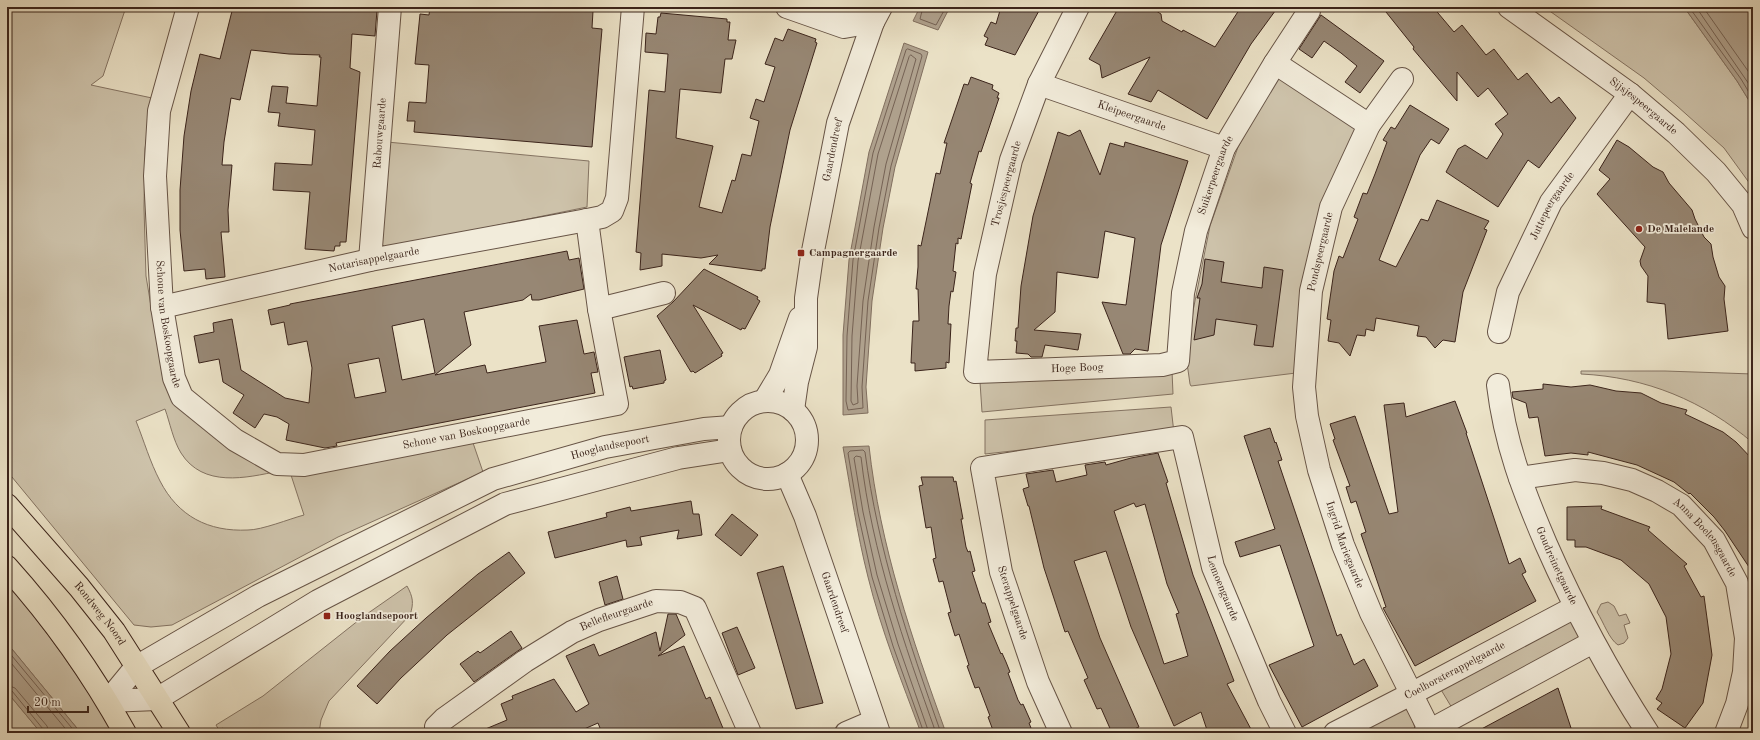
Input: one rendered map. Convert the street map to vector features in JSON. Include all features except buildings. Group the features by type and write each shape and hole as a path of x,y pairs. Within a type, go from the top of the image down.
{"main road":[{"name":"Rondweg Noord","path":"7,506 80,587 114,632 179,733"},
{"path":"7,567 60,630 108,701 125,733"}],"street":[{"name":"Schone van Boskoopgaarde","path":"188,7 159,111 155,176 162,306 174,378 182,397 235,440 277,464 304,465 617,404 599,309"},
{"name":"Rabouwgaarde","path":"370,260 390,7"},
{"name":"Notarisappelgaarde","path":"162,306 370,260 602,217 612,212 617,198 633,7"},
{"path":"787,7 844,27 877,14"},
{"path":"840,7 877,14"},
{"name":"Trosjespeergaarde","path":"975,372 986,267 1011,160 1039,84 1078,7"},
{"name":"Sijsjespeergaarde","path":"1510,7 1630,94 1676,133 1716,172 1743,205 1753,228"},
{"name":"Suikerpeergaarde","path":"1178,361 1182,293 1196,232 1224,148 1275,62 1309,11"},
{"name":"Gaardendreef","path":"793,410 797,382 806,347 806,298 812,256 838,124 877,14"},
{"path":"1275,62 1368,125"},
{"name":"Pondspeergaarde","path":"1304,387 1311,291 1331,207 1368,125 1402,79"},
{"name":"Kleipeergaarde","path":"1039,84 1224,148"},
{"name":"Juttepeergaarde","path":"1499,332 1508,292 1550,202 1630,94"},
{"path":"586,220 599,309 664,293"},
{"name":"Gaardendreef","path":"764,400 780,375 806,298"},
{"name":"Hoge Boog","path":"975,372 1162,365 1178,361"},
{"name":"Goudreinetgaarde","path":"1498,385 1509,445 1537,522 1575,607 1627,701 1648,733"},
{"name":"Ingrid Mariegaarde","path":"1304,387 1307,416 1319,470 1343,545 1371,614 1411,694 1428,732"},
{"path":"764,400 781,403 793,410 804,425 807,438 807,446 801,461 796,468 787,474 772,479 764,479 750,475 735,461 730,450 730,427 737,415 743,409 764,400"},
{"name":"Hooglandsepoort","path":"108,701 136,667 258,596 493,479 605,447 704,429 730,427"},
{"name":"Sterappelgaarde","path":"1061,733 1038,682 1001,572 982,468 1182,437"},
{"name":"Lemoengaarde","path":"1182,437 1213,567 1269,701 1285,733"},
{"path":"108,701 157,699 318,601 505,504 678,458 730,450"},
{"name":"Anna Boelensgaarde","path":"1520,478 1575,470 1603,473 1632,480 1657,491 1681,505 1714,540 1737,583 1746,638 1744,672 1737,704 1726,733"},
{"name":"Gaardendreef","path":"787,474 805,516 876,727"},
{"name":"Bellefleurgaarde","path":"436,733 436,727 444,719 525,661 572,632 599,620 656,601 680,602 695,608 750,733"},
{"name":"Coelhorsterappelgaarde","path":"1335,733 1575,607"},
{"path":"1428,732 1594,642"},
{"path":"846,733 876,727"}],"shaded area":[{"path":"7,7 126,7 103,76 91,85 152,98 145,149 144,208 146,276 163,379 279,471 239,478 213,476 201,472 190,464 178,448 165,409 136,421 156,474 167,493 176,504 185,512 207,525 233,530 254,530 304,515 290,472 471,437 483,472 338,537 172,625 151,627 134,625 7,471"},
{"path":"1544,7 1684,7 1737,81 1753,107 1753,188 1724,148 1677,106 1644,78"},
{"path":"1279,73 1358,123 1296,373 1191,386 1187,363 1193,311 1210,226 1238,147"},
{"path":"387,142 589,161 587,207 386,248 382,244"},
{"path":"1172,371 1173,394 982,412 980,382"},
{"path":"1581,371 1665,371 1753,374 1753,443 1715,415 1673,394 1628,380 1581,374"},
{"path":"1171,407 1174,433 985,454 985,420"},
{"path":"7,581 76,674 113,733 81,733 7,643"},
{"path":"407,586 411,593 412,600 410,615 329,701 321,720 319,733 226,733 223,728 219,730 216,725 263,696 364,616"},
{"path":"1608,602 1614,606 1619,616 1626,614 1630,623 1624,625 1628,638 1624,643 1618,645 1609,635 1597,612 1601,604"},
{"path":"1571,618 1581,638 1452,708 1440,688"},
{"path":"7,692 41,733 7,733"},
{"path":"1404,706 1411,716 1415,728 1405,733 1354,733"}],"water":[{"path":"920,7 950,7 938,30 913,21"},
{"path":"1684,7 1753,7 1753,107 1737,81"},
{"path":"904,43 928,52 895,167 883,228 872,301 866,387 868,413 843,415 843,335 849,260 869,152"},
{"path":"869,446 874,483 889,556 921,663 946,733 921,733 892,656 873,597 854,512 843,447"},
{"path":"7,643 81,733 41,733 7,692"}],"place":[{"name":"De Malelande","path":"1639,229"},
{"name":"Campagnergaarde","path":"801,253"},
{"name":"Hooglandsepoort","path":"327,616"}]}
